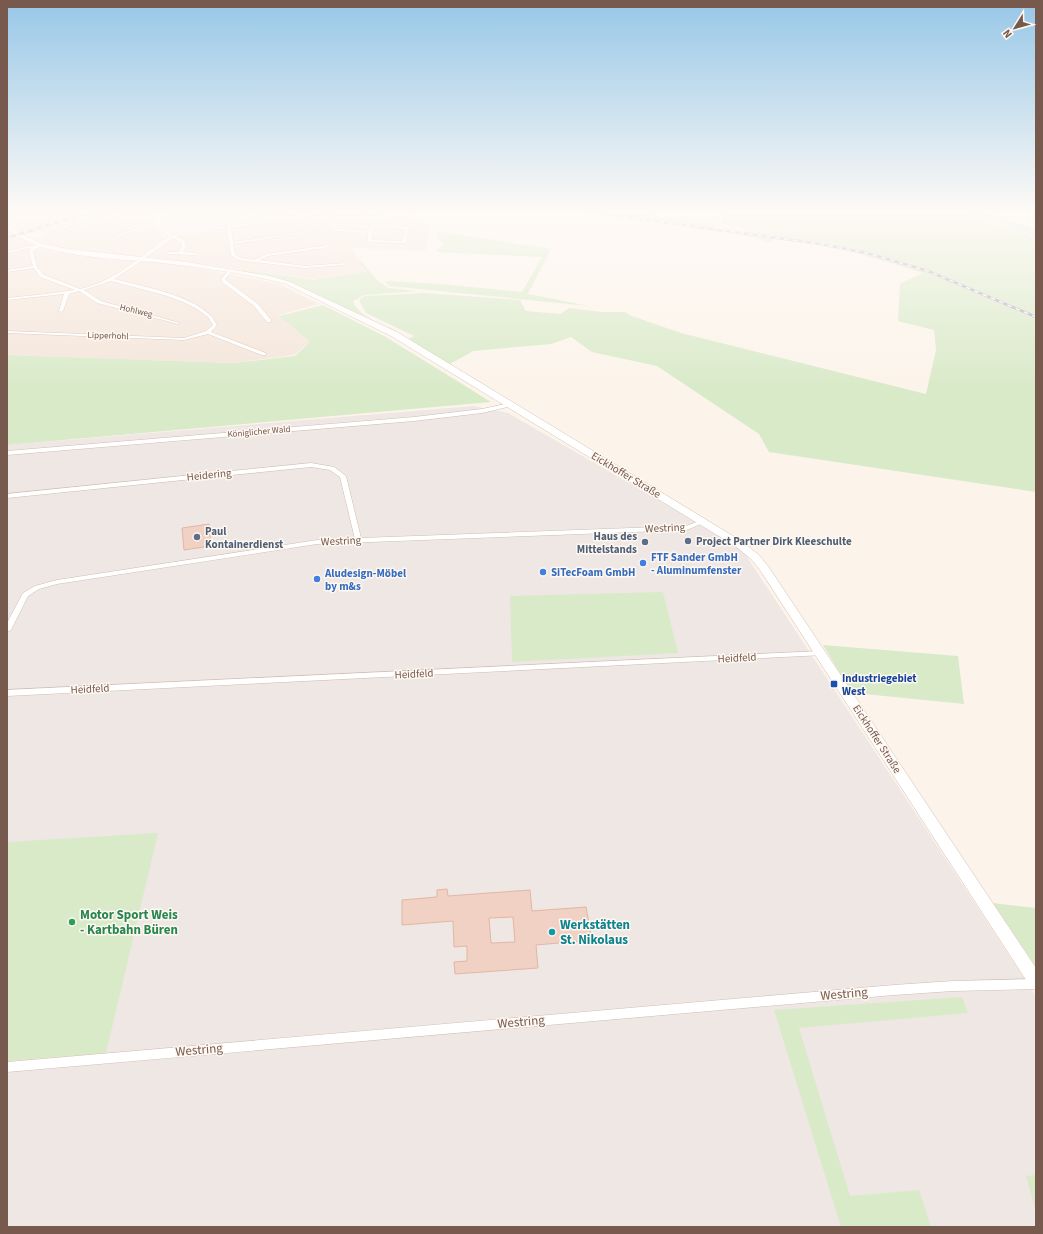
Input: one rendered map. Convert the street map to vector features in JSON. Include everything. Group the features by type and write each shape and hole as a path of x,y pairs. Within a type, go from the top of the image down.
{"main road":[{"name":"Eickhoffer Straße","path":"219,270 270,278 288,283 403,339 739,544 755,557 820,653 1036,982"}],"street":[{"name":"Hohlweg","path":"37,270 42,276 80,290 99,302 155,315 178,323"},
{"path":"7,298 80,290 110,279 124,270"},
{"path":"230,271 223,279 256,305 269,321"},
{"path":"110,279 192,304 213,319 215,325 208,332 264,354"},
{"path":"61,311 67,292"},
{"name":"Lipperhohl","path":"7,332 176,339 196,336 208,332"},
{"name":"Königlicher Wald","path":"7,453 421,418 482,411 510,405"},
{"name":"Heidering","path":"7,496 311,465 332,468 343,476 358,540"},
{"name":"Westring","path":"7,630 25,595 31,590 46,585 290,545 358,540 687,528 702,522"},
{"name":"Heidfeld","path":"7,693 820,653"},
{"name":"Westring","path":"7,1067 894,990 1036,982"}],"shaded area":[{"path":"7,270 205,270 279,284 319,304 278,315 310,342 294,355 233,363 7,355"},
{"path":"242,270 368,270 370,272 320,280"},
{"path":"473,406 508,413 743,551 1036,996 1036,1227 7,1227 7,445"}],"green space":[{"path":"365,270 368,270 377,280 388,288 418,291 365,295 353,301 365,316 397,331 390,330 289,282 242,271 315,280 367,272"},
{"path":"535,270 540,270 528,294 589,306 389,286 385,281 441,284 522,292"},
{"path":"912,270 1036,270 1036,492 769,452 759,434 657,366 592,352 571,337 551,344 473,351 450,364 407,340 414,336 366,313 360,302 360,299 365,296 425,293 520,300 526,311 560,314 569,308 602,312 625,312 632,316 681,333 926,394 936,350 934,330 898,321 900,284 923,273"},
{"path":"323,305 386,337 491,402 7,445 7,355 233,363 295,356 310,342 279,316"},
{"path":"663,592 678,653 512,662 510,596"},
{"path":"823,645 958,656 964,704 854,693 850,690"},
{"name":"Motor Sport Weis - Kartbahn Büren","path":"158,833 106,1053 7,1061 7,842"},
{"path":"993,903 1036,908 1036,967"},
{"path":"962,997 968,1013 799,1028 850,1196 919,1190 931,1227 841,1227 774,1010"},
{"path":"1036,1175 1036,1212 1026,1176"}],"building":[{"name":"Paul Kontainerdienst","path":"209,524 211,546 184,550 182,528"},
{"name":"Werkstätten St. Nikolaus","path":"447,889 448,896 530,890 532,911 586,907 592,940 536,945 538,968 455,974 454,962 467,961 467,946 454,947 453,921 402,925 402,900 437,897 437,890","holes":["513,917 515,942 491,943 489,918"]}],"railway":[{"path":"923,270 1036,317"}],"place":[{"name":"Paul Kontainerdienst","path":"197,537"},
{"name":"Project Partner Dirk Kleeschulte","path":"688,541"},
{"name":"Haus des Mittelstands","path":"645,542"},
{"name":"FTF Sander GmbH - Aluminumfenster","path":"643,563"},
{"name":"SiTecFoam GmbH","path":"543,572"},
{"name":"Aludesign-Möbel by m&s","path":"317,579"},
{"name":"Industriegebiet West","path":"834,684"},
{"name":"Motor Sport Weis - Kartbahn Büren","path":"72,922"},
{"name":"Werkstätten St. Nikolaus","path":"552,932"}]}
